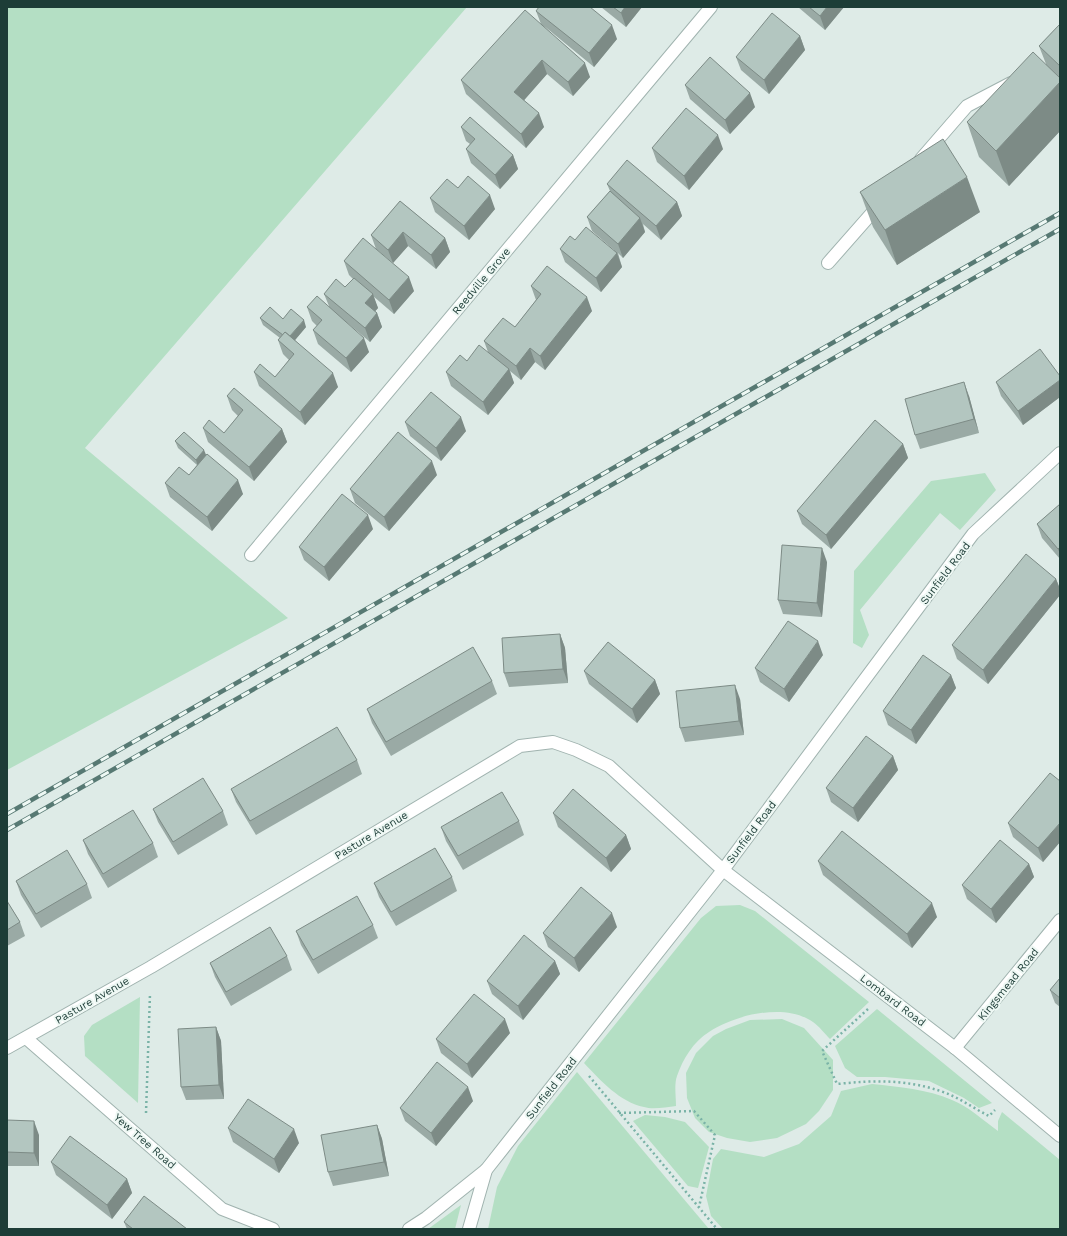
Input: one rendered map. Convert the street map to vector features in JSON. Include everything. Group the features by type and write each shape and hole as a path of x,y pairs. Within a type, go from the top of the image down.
{"street":[{"name":"Reedville Grove","path":"251,555 711,7"},
{"path":"911,170 967,106 1021,77"},
{"path":"828,263 885,199"},
{"name":"Sunfield Road","path":"470,1229 486,1170 723,870 973,534 1060,453"},
{"name":"Pasture Avenue","path":"7,1048 151,967 520,746 553,742 576,750 609,766 723,870"},
{"name":"Lombard Road","path":"723,870 955,1048 1060,1136"},
{"name":"Kingsmead Road","path":"955,1048 1060,920"},
{"name":"Yew Tree Road","path":"26,1038 222,1209 273,1229"},
{"path":"409,1229 426,1218 486,1170"}],"path":[{"path":"145,1141 151,967"},
{"path":"884,993 822,1051 837,1084 870,1081 910,1083 947,1093 989,1116 1011,1095"},
{"path":"574,1059 717,1229"},
{"path":"620,1113 694,1111 715,1134 699,1208"}],"green space":[{"path":"7,7 467,7 85,448 288,618 7,770"},
{"path":"985,473 996,490 960,530 940,513 860,610 869,635 862,648 853,643 854,571 931,481"},
{"path":"740,905 755,911 869,1002 830,1039 813,1022 802,1016 789,1013 760,1013 732,1020 703,1036 689,1051 682,1063 676,1079 676,1106 648,1108 627,1101 611,1090 584,1063 701,918 716,906"},
{"path":"140,997 138,1103 85,1056 84,1036 92,1025"},
{"path":"877,1009 992,1103 979,1108 964,1098 929,1081 885,1077 857,1077 845,1068 835,1046"},
{"path":"782,1019 804,1028 833,1060 833,1090 819,1111 806,1124 777,1138 750,1142 727,1138 709,1132 695,1118 687,1098 686,1073 696,1053 713,1036 726,1029 750,1020"},
{"path":"577,1072 709,1229 488,1229 497,1187 518,1146"},
{"path":"872,1084 913,1089 942,1096 964,1106 998,1131 998,1121 1002,1112 1060,1160 1060,1229 723,1229 711,1216 706,1196 713,1159 721,1149 764,1157 799,1144 831,1116 841,1091"},
{"path":"645,1115 665,1117 685,1122 709,1147 698,1188 688,1186 633,1121"},
{"path":"461,1205 455,1229 428,1229"}],"building":[{"path":"539,7 590,7 612,25 589,53 536,11"},
{"path":"613,7 625,7 621,13"},
{"path":"809,7 827,7 820,16"},
{"path":"525,10 585,63 568,82 542,60 514,92 539,113 521,134 461,80"},
{"path":"772,13 800,36 764,80 736,57"},
{"path":"1060,24 1060,66 1039,46"},
{"path":"1033,52 1060,78 1060,82 996,151 967,122"},
{"path":"710,57 750,93 725,120 685,85"},
{"path":"686,108 718,135 684,176 652,148"},
{"path":"470,117 513,155 495,175 466,149 475,139 461,127"},
{"path":"943,139 967,177 885,230 860,192"},
{"path":"627,160 677,202 656,226 607,184"},
{"path":"468,176 490,195 464,226 430,198 447,179 458,188"},
{"path":"610,191 640,218 618,244 587,217"},
{"path":"400,201 445,238 431,255 403,232 388,250 371,235"},
{"path":"586,227 617,253 596,278 560,249 570,236 575,240"},
{"path":"363,238 409,277 389,300 344,261"},
{"path":"547,266 587,297 540,356 530,348 516,366 484,341 503,318 515,327 541,294 531,286"},
{"path":"354,278 373,294 365,303 377,313 365,328 324,294 336,279 345,287"},
{"path":"317,296 364,338 346,358 313,330 322,320 307,307"},
{"path":"270,307 283,319 291,309 304,320 290,336 285,332 283,335 260,318"},
{"path":"285,332 333,373 300,412 254,372 260,364 275,377 294,354 278,340"},
{"path":"479,345 509,369 483,402 446,372 460,355 467,361"},
{"path":"1040,349 1060,376 1060,380 1018,411 996,382"},
{"path":"964,382 974,419 915,435 905,399"},
{"path":"234,388 282,429 249,467 203,428 209,420 224,433 243,410 227,396"},
{"path":"431,392 461,417 436,448 405,422"},
{"path":"875,420 903,444 826,535 797,511"},
{"path":"184,432 204,450 196,460 175,441"},
{"path":"398,432 432,461 384,517 350,489"},
{"path":"207,454 238,480 207,517 165,483 179,467 189,475"},
{"path":"342,494 368,515 324,567 299,547"},
{"path":"1060,504 1060,547 1058,549 1037,524"},
{"path":"782,545 822,548 817,603 778,600"},
{"path":"1026,554 1056,579 983,670 952,645"},
{"path":"788,621 818,641 784,689 755,668"},
{"path":"560,634 563,669 504,673 502,638"},
{"path":"608,642 655,680 632,709 584,671"},
{"path":"473,647 492,681 386,742 367,709"},
{"path":"923,655 951,675 911,730 883,711"},
{"path":"735,685 739,721 680,728 676,691"},
{"path":"337,727 357,760 250,821 231,789"},
{"path":"866,736 893,756 853,808 826,788"},
{"path":"1050,773 1060,781 1060,823 1038,848 1008,823"},
{"path":"203,778 223,811 173,842 153,809"},
{"path":"573,789 626,835 606,858 553,813"},
{"path":"502,792 519,821 458,856 441,827"},
{"path":"133,810 153,843 103,874 83,840"},
{"path":"842,831 932,903 907,934 818,861"},
{"path":"1000,840 1029,864 991,909 962,885"},
{"path":"435,848 452,877 391,912 374,883"},
{"path":"67,850 87,884 36,914 16,881"},
{"path":"581,887 612,913 574,958 543,933"},
{"path":"357,896 373,925 313,960 296,931"},
{"path":"7,901 20,922 7,930"},
{"path":"270,927 287,956 226,992 210,963"},
{"path":"524,935 555,961 518,1006 487,981"},
{"path":"1060,978 1060,998 1050,990"},
{"path":"474,994 505,1019 467,1064 436,1039"},
{"path":"216,1027 219,1085 181,1087 178,1029"},
{"path":"437,1062 468,1087 431,1133 400,1108"},
{"path":"248,1099 294,1129 274,1159 228,1128"},
{"path":"7,1120 34,1121 34,1153 7,1152"},
{"path":"377,1125 384,1162 328,1172 321,1135"},
{"path":"70,1136 127,1179 107,1205 51,1162"},
{"path":"144,1196 187,1229 133,1229 124,1222"}],"railway":[{"path":"7,814 1060,213"},
{"path":"7,830 1060,229"}]}
